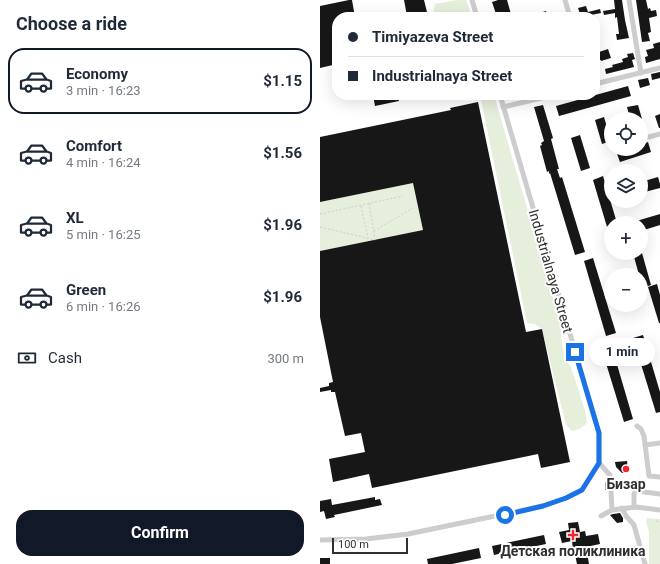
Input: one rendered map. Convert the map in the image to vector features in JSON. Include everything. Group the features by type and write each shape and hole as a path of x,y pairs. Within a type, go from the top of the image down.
{"street":[{"path":"472,0 476,12"},
{"path":"565,0 569,12"},
{"path":"629,0 641,73"},
{"path":"600,83 660,68"},
{"name":"Industrialnaya Street","path":"501,100 599,433 599,463"},
{"path":"503,108 534,100"},
{"path":"649,137 660,134"},
{"path":"637,426 641,429 644,436 649,476 660,478"},
{"path":"645,445 660,443"},
{"path":"320,540 366,539 408,534 543,506 566,498 582,490 599,463 610,475 610,480"},
{"path":"611,490 612,510"},
{"path":"634,507 634,494 636,491 660,494"},
{"path":"601,516 612,510 622,508 634,507 660,510"},
{"path":"622,508 626,516 634,525 645,564"}],"path":[{"path":"320,214 402,196"},
{"path":"320,227 375,240 369,203"},
{"path":"361,205 368,238"},
{"path":"374,231 413,208"},
{"path":"656,521 660,522"}],"green space":[{"path":"466,0 470,12 433,12 435,4"},
{"path":"481,100 495,100 562,328 561,337 565,358 571,367 585,411 587,423 580,429 572,431 566,425 542,329 535,324 527,323"},
{"path":"413,183 423,230 320,251 320,202"},
{"path":"647,518 660,519 660,564 649,564 649,532 646,522"}],"building":[{"path":"352,0 354,12 332,12 332,65 320,68 320,6"},
{"path":"404,0 424,0 427,12 406,12"},
{"path":"507,0 510,12 495,12 492,2"},
{"path":"614,0 622,0 629,38 617,40 616,34 619,34 617,17 615,18 615,13 604,15 603,11 615,9"},
{"path":"636,0 646,0 648,9 650,8 651,11 656,10 657,16 649,18 651,32 648,33 650,41 642,42"},
{"path":"586,6 588,12 579,12 578,8"},
{"path":"600,9 601,13 600,12 588,12"},
{"path":"660,42 660,59 646,63 645,57 648,56 646,50 654,48 653,44"},
{"path":"608,49 611,58 601,60 600,52"},
{"path":"633,53 635,59 632,60 634,67 606,74 605,69 623,62 622,59 628,57 627,54"},
{"path":"660,72 660,78 652,80 651,74"},
{"path":"648,78 650,85 640,88 638,80"},
{"path":"628,86 631,96 559,116 556,106 578,100 600,100 600,94"},
{"path":"374,100 399,100 399,101 375,106"},
{"path":"478,102 526,332 542,329 570,462 541,468 538,454 372,488 369,474 333,482 329,459 365,452 361,433 345,436 335,392 331,392 331,390 320,392 320,388 329,386 329,383 333,382 320,317 320,251 423,230 413,183 320,202 320,137 451,110 450,108"},
{"path":"543,105 553,138 551,139 559,169 557,169 560,178 562,177 585,252 575,255 550,173 549,174 549,171 547,172 540,146 544,141 534,107"},
{"path":"638,105 640,112 628,112 627,107"},
{"path":"660,114 660,128 659,128 655,116"},
{"path":"604,117 604,143 602,144 595,120"},
{"path":"580,135 590,168 581,171 571,138"},
{"path":"648,142 651,152 648,153"},
{"path":"618,156 639,156 620,162"},
{"path":"603,176 604,208 613,208 615,216 604,217 593,180"},
{"path":"658,177 660,188 648,191 648,180"},
{"path":"660,214 660,225 648,229 648,218"},
{"path":"593,258 604,294 604,312 610,312 616,333 606,336 584,261"},
{"path":"635,260 644,260 646,268 637,268"},
{"path":"648,274 651,285 648,286"},
{"path":"657,284 660,295 660,323 659,323 648,287"},
{"path":"643,335 660,392 660,412 656,413 633,338"},
{"path":"611,344 633,419 624,422 601,347"},
{"path":"627,461 628,472 622,473 616,467 615,462"},
{"path":"626,481 627,488 615,489 610,486 607,490 605,490 605,482 610,484 613,482"},
{"path":"375,497 375,500 380,499 382,505 334,515 335,517 326,519 324,511 320,512 320,501 331,499 332,505"},
{"path":"620,513 623,518 623,522 617,523 610,515"},
{"name":"Детская поликлиника","path":"578,522 580,532 585,531 586,536 598,534 600,544 586,547 589,564 577,564 572,541 562,543 559,532 569,530 568,523"},
{"path":"544,535 546,544 494,555 492,546"},
{"path":"479,548 481,558 452,564 428,564 427,559"},
{"path":"320,558 330,558 330,564 320,564"}],"place":[{"name":"Бизар","path":"626,469"},
{"name":"Детская поликлиника","path":"573,535"}],"route":[{"path":"505,515 543,506 566,498 582,490 599,463 599,433 575,352"}]}
